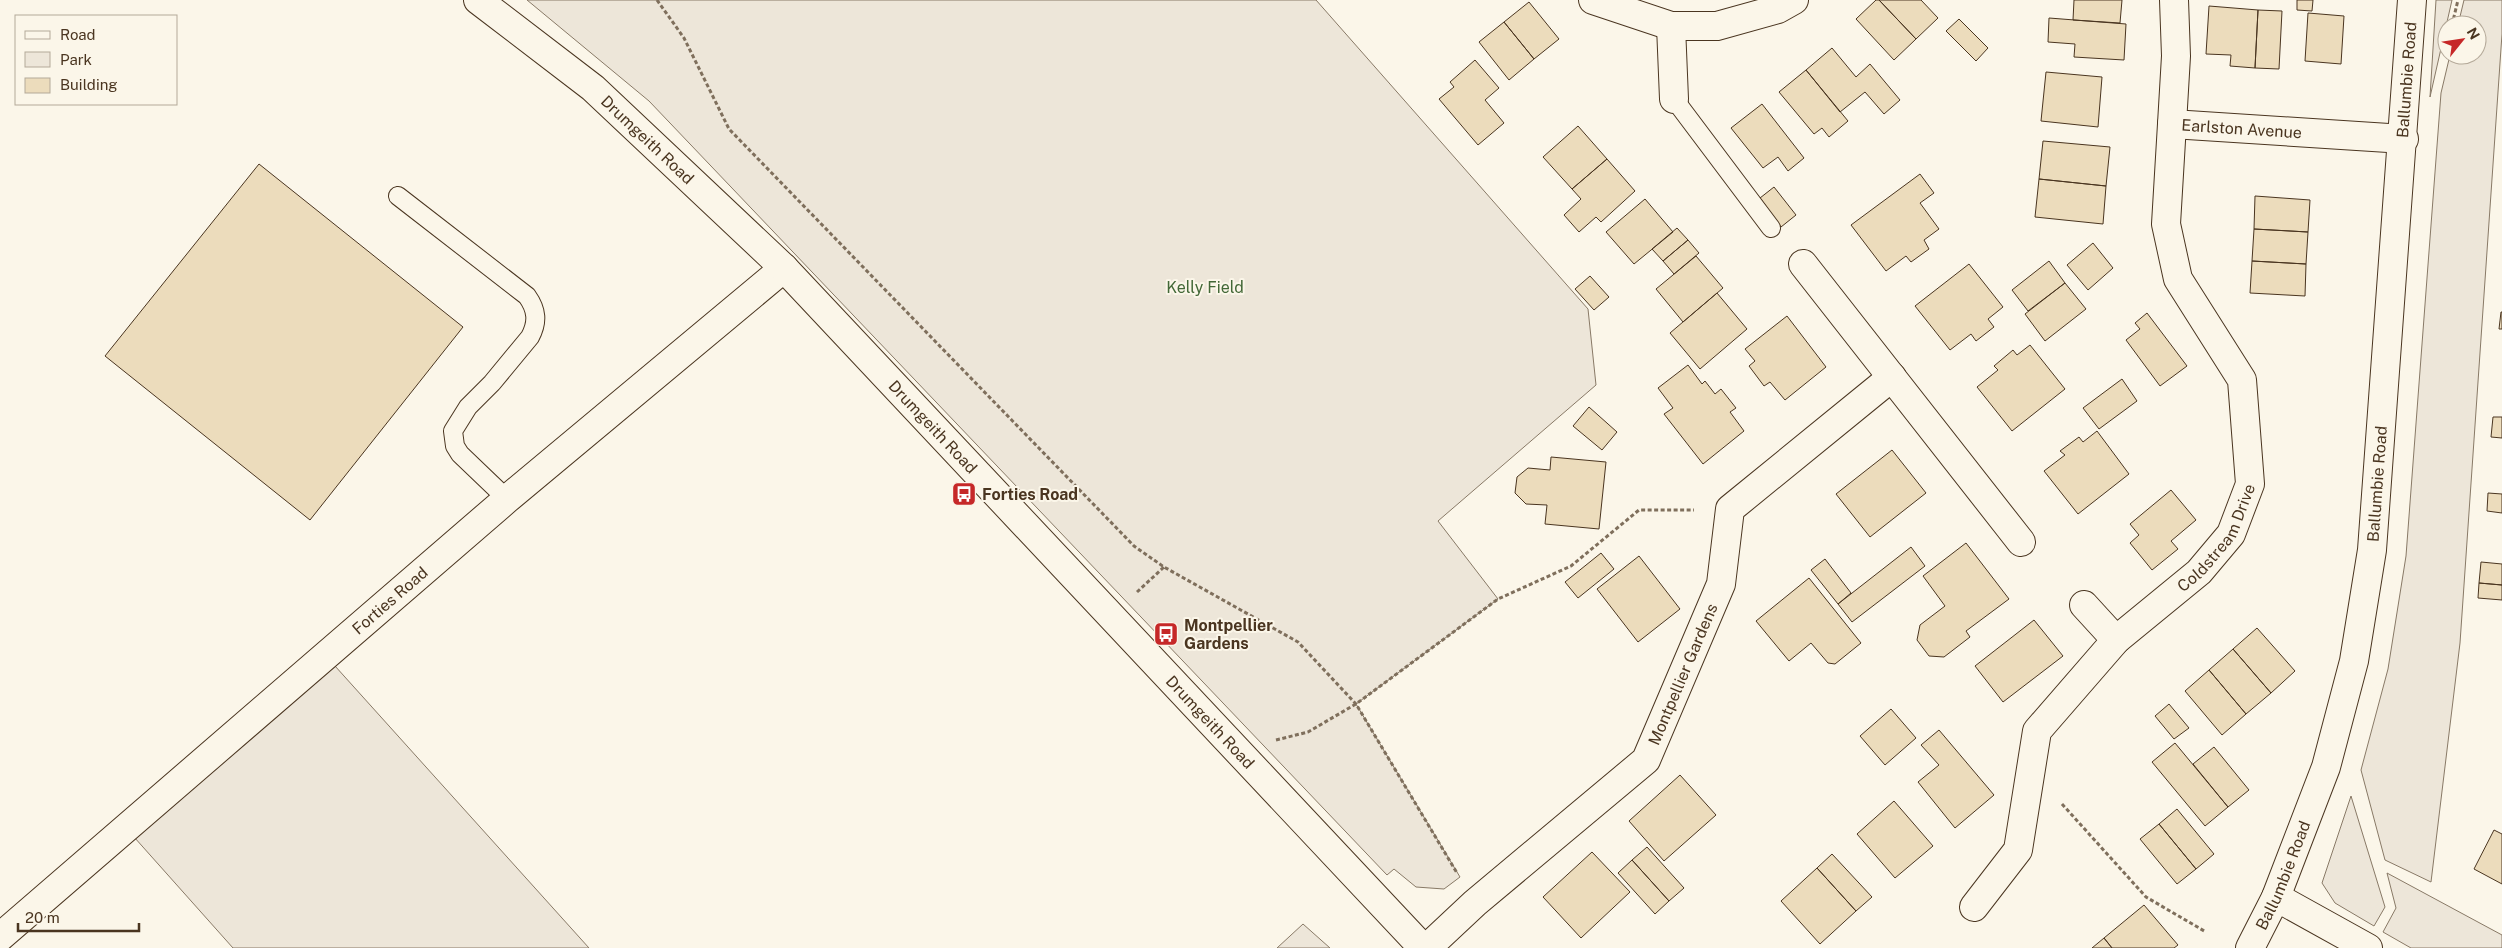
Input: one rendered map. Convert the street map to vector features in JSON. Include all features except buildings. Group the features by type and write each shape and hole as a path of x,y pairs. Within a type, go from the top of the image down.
{"street":[{"name":"Drumgeith Road","path":"478,0 592,88 784,268 1425,948"},
{"path":"1593,0 1671,26 1717,26 1778,9 1794,0"},
{"name":"Earlston Avenue","path":"2174,0 2176,56 2172,124 2404,139"},
{"name":"Ballumbie Road","path":"2250,948 2276,897 2326,767 2354,661 2372,550 2404,139 2412,0"},
{"path":"1671,26 1674,99"},
{"name":"Coldstream Drive","path":"1974,907 2018,850 2037,731 2116,640 2199,572 2212,557 2231,534 2250,484 2242,380 2178,279 2166,224 2172,124"},
{"path":"1803,264 2021,542"},
{"name":"Forties Road","path":"0,937 507,499 784,268"},
{"path":"1730,509 1892,377"},
{"name":"Montpellier Gardens","path":"1425,948 1475,903 1646,760 1722,584 1730,509"},
{"path":"2084,605 2116,640"},
{"path":"2276,897 2368,948"}],"lane":[{"path":"1674,99 1771,228"},
{"path":"398,196 527,296 535,307 534,329 530,337 492,383 468,407 453,431 455,446 460,454 507,499"}],"path":[{"path":"657,0 684,38 729,129 1134,546 1164,567 1298,642 1356,704 1475,903"},
{"path":"2454,15 2458,0"},
{"path":"1238,750 1308,732 1356,704 1498,599 1571,566 1639,510 1730,509"},
{"path":"2030,770 2146,897 2206,932"}],"green space":[{"name":"Kelly Field","path":"527,0 1316,0 1588,309 1596,385 1438,521 1498,599 1356,704 1460,877 1444,889 1416,887 1394,869 1387,875 649,101"},
{"path":"2436,0 2452,0 2449,15 2437,15 2437,65 2430,97"},
{"path":"2464,0 2502,0 2502,34 2460,643 2431,882 2385,860 2361,770 2388,669 2406,556 2441,93 2448,65 2487,65 2487,15 2460,15"},
{"path":"326,656 589,948 233,948 126,828"},
{"path":"2351,796 2385,907 2374,926 2335,903 2322,883"},
{"path":"2387,873 2502,935 2502,948 2411,948 2383,932 2396,908"},
{"path":"1303,924 1330,948 1277,948"}],"place":[{"name":"Forties Road","path":"964,494"},
{"name":"Montpellier Gardens","path":"1166,634"}]}
